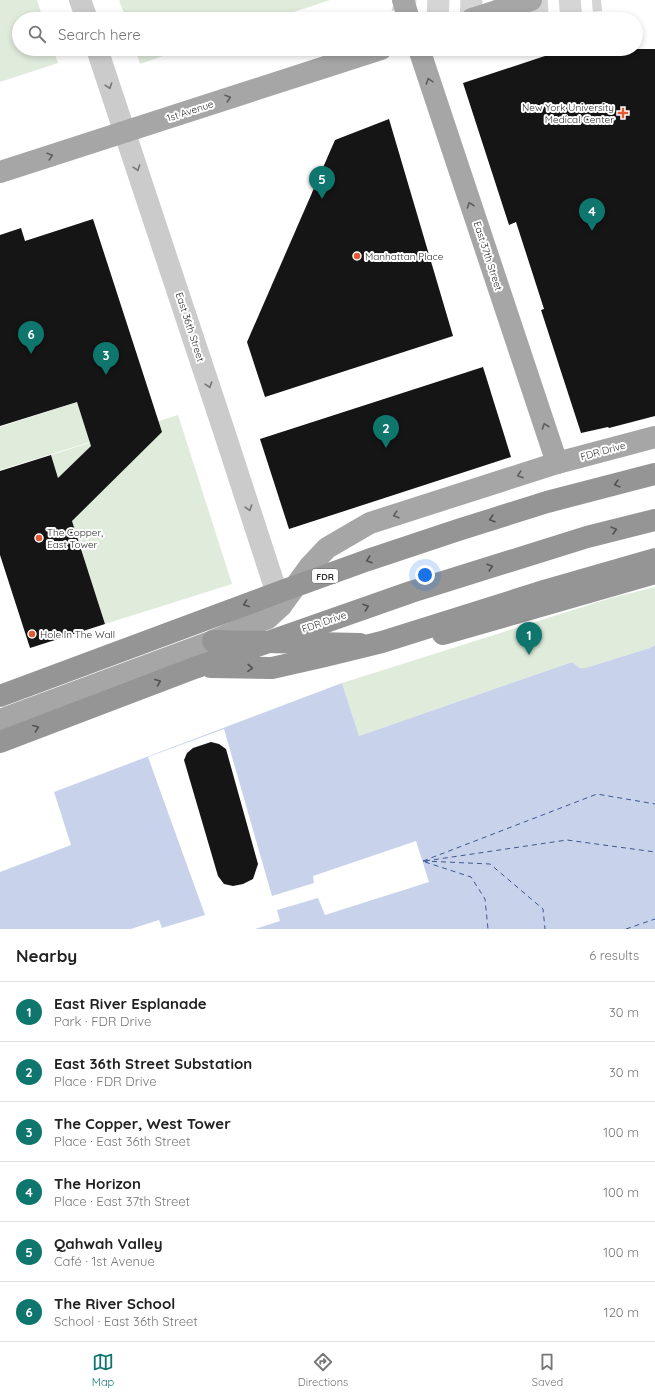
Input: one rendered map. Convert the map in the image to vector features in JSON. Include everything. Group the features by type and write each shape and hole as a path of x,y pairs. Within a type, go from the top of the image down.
{"highway":[{"name":"FDR","path":"0,696 368,560 547,502 655,474"},
{"name":"FDR Drive","path":"0,742 197,667 411,592 587,537 655,520"},
{"path":"197,667 272,668 325,656 382,642 547,590 655,559"},
{"path":"213,641 376,645 396,643 436,636 655,572"}],"main road":[{"path":"403,0 407,12"},
{"path":"494,12 531,0"},
{"name":"1st Avenue","path":"0,172 359,56"},
{"name":"East 37th Street","path":"421,56 557,464"},
{"name":"FDR Drive","path":"0,720 213,641 268,618 281,606 310,566 327,548 370,523 557,464 655,437"}],"street":[{"path":"80,0 84,12"},
{"name":"East 36th Street","path":"99,56 281,606"}],"green space":[{"path":"0,0 37,0 41,12 12,12 12,56 56,56 58,63 0,82"},
{"path":"119,0 330,0 294,12 123,12"},
{"path":"137,56 163,56 140,64"},
{"path":"77,402 90,442 0,470 0,427"},
{"path":"178,415 232,584 105,624 51,455"},
{"path":"655,587 655,645 650,648 585,668 580,668 572,662 359,736 342,683 611,598"}],"water":[{"path":"655,645 655,929 0,929 0,872 71,845 54,792 342,683 359,736 572,662 580,668 585,668 650,648"}],"pier":[{"path":"224,729 272,896 314,883 313,876 416,841 429,882 325,915 318,898 277,910 280,921 255,929 131,929 159,920 162,928 205,915 148,757"}],"building":[{"path":"643,49 655,49 655,416 609,428 581,433 541,310 544,309 516,222 509,225 463,83 545,56 643,56"},
{"name":"Manhattan Place","path":"389,119 453,336 265,397 247,342 335,140"},
{"path":"93,219 162,432 72,521 105,624 30,648 0,555 0,471 51,455 58,478 91,446 77,402 0,426 0,235 21,228 25,241"},
{"path":"483,367 511,457 289,529 260,439"},
{"path":"211,742 219,744 226,749 258,864 253,879 243,884 233,886 224,884 218,876 184,760 187,753 193,748"}],"ferry route":[{"path":"423,861 597,794 655,804"},
{"path":"425,861 567,840 655,852"},
{"path":"423,861 490,864 543,909 545,929"},
{"path":"425,862 471,877 485,899 488,929"},
{"path":"626,929 655,919"}],"tunnel":[{"path":"395,0 410,5 484,8 549,5 601,0"}],"place":[{"name":"New York University Medical Center","path":"623,113"},
{"name":"Qahwah Valley","path":"322,199"},
{"name":"The Horizon","path":"592,231"},
{"name":"Manhattan Place","path":"357,256"},
{"name":"The River School","path":"31,354"},
{"name":"The Copper, West Tower","path":"106,375"},
{"name":"East 36th Street Substation","path":"386,448"},
{"name":"The Copper, East Tower","path":"39,538"},
{"name":"Hole In The Wall","path":"32,634"},
{"name":"East River Esplanade","path":"529,655"}]}
